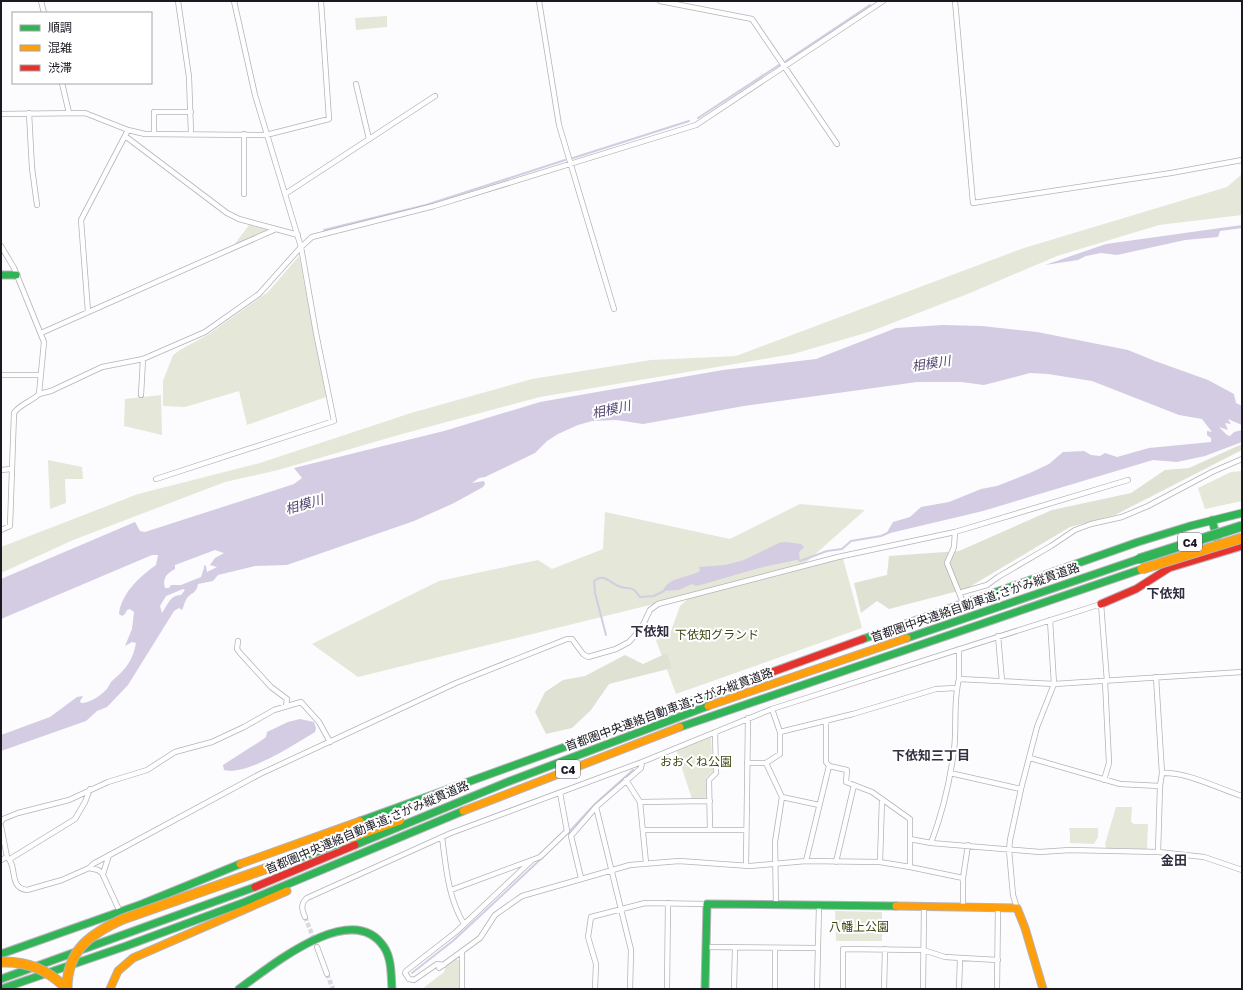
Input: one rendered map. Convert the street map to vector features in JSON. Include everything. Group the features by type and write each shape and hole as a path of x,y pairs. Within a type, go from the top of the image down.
{"main road":[{"path":"1,275 16,275"},
{"path":"1,954 120,912 240,864 866,638 964,605 1120,548 1212,520 1242,513"},
{"path":"1212,520 1221,552"},
{"name":"首都圏中央連絡自動車道;さがみ縦貫道路","path":"1,978 123,936 249,889 510,781 685,714 1138,559 1242,526"},
{"name":"首都圏中央連絡自動車道;さがみ縦貫道路","path":"1,989 193,921 356,857 507,793 688,724 1142,569 1242,538"},
{"path":"1102,604 1136,589 1168,568 1242,546"},
{"path":"67,989 69,966 75,953 91,935 106,927 510,781"},
{"path":"110,989 118,971 133,958 283,893 356,857"},
{"path":"705,989 707,904 1017,908 1025,928 1043,989"},
{"path":"239,989 312,942 336,930 353,928 369,931 381,942 389,960 392,989"},
{"path":"1,962 22,962 33,965 52,975 67,989"}],"street":[{"path":"41,1 44,12"},
{"path":"178,1 189,77 191,134"},
{"path":"156,479 334,421 316,333 301,247 266,134 252,82 234,1"},
{"path":"1,114 85,113 128,130 145,134 266,134 329,119 321,1"},
{"path":"539,1 558,125 614,309"},
{"path":"660,1 752,19 785,65 837,144"},
{"path":"1,530 10,526 14,413 17,408 34,399 39,394 51,391 102,367 143,359 205,332 259,294 301,247 312,237 434,206 696,125 883,1"},
{"path":"955,1 973,203 1171,173 1242,160"},
{"path":"62,84 69,113"},
{"path":"356,84 369,139"},
{"path":"285,194 435,96"},
{"path":"154,134 154,112 191,112"},
{"path":"29,113 32,168 37,205"},
{"path":"88,312 81,220 128,130"},
{"path":"244,134 244,194"},
{"path":"125,136 227,213 239,219 298,235"},
{"path":"41,333 276,229"},
{"path":"1,246 16,275 41,333 44,348 39,394"},
{"path":"141,395 143,359"},
{"path":"1,375 41,375"},
{"path":"959,593 987,585 1075,530 1122,517 1148,506 1212,472 1242,460"},
{"path":"1,470 11,469"},
{"path":"1,826 18,887 27,890 51,884 89,868 93,864 260,774 456,683 560,641 572,639 583,654 588,657 624,646 641,629 650,610 658,604 838,557 955,532 1128,480"},
{"path":"955,532 954,548 947,563 964,605"},
{"path":"305,917 302,906 303,901 307,898 442,837 642,762 772,709 1102,604 1109,762 1104,780"},
{"path":"1017,908 1013,895 1008,850 1020,789 1030,758 1037,728 1054,684 1050,620"},
{"path":"998,636 1002,681"},
{"path":"238,641 237,649 240,653 271,687 288,699 286,706"},
{"path":"931,843 939,823 954,750 957,688 959,679 959,649"},
{"path":"959,679 1054,684 1242,672"},
{"path":"1156,678 1162,773 1160,786 1158,852"},
{"path":"780,732 826,722 936,689 957,688"},
{"path":"1,822 3,819 18,813 69,800 90,789 147,770 175,752 212,742 286,706 300,702 319,722 330,742"},
{"path":"747,763 766,763 780,754 780,732 772,709"},
{"path":"746,866 748,718"},
{"path":"806,861 829,766 826,762 826,722"},
{"path":"710,830 709,780 716,773 715,732"},
{"path":"1030,758 1120,784 1160,786"},
{"path":"581,878 571,836 596,807 642,768 642,762"},
{"path":"766,763 782,797 775,842 776,905"},
{"path":"829,766 847,770 846,782 872,792 910,818 910,867"},
{"path":"950,773 1020,789"},
{"path":"1162,773 1175,773 1189,776 1213,787 1242,796"},
{"path":"626,780 640,802 646,863"},
{"path":"836,862 854,785"},
{"path":"1,860 9,858 75,819 85,802 90,789"},
{"path":"451,890 540,857 567,831 560,793"},
{"path":"782,797 819,805"},
{"path":"880,862 882,799"},
{"path":"640,802 710,802"},
{"path":"596,807 631,950 630,989"},
{"path":"643,830 746,830"},
{"path":"442,837 451,890 459,915 464,924"},
{"path":"910,839 931,843 1040,852 1070,850 1158,852 1204,857 1242,870"},
{"path":"963,907 963,878 968,845"},
{"path":"103,874 109,856"},
{"path":"444,965 437,964 414,980 409,979 405,973 464,924 531,861"},
{"path":"439,968 480,938 495,915 522,896 581,878 646,863 679,861 746,866 776,865 806,861 880,862 963,878"},
{"path":"89,868 98,870 103,874 120,912"},
{"path":"595,989 596,964 588,937 591,917 645,903 707,904"},
{"path":"667,989 668,903"},
{"path":"817,989 818,905"},
{"path":"923,989 924,907"},
{"path":"997,989 998,908"},
{"path":"317,947 327,974"},
{"path":"706,947 818,948"},
{"path":"734,989 735,948"},
{"path":"774,989 775,948"},
{"path":"843,989 843,949 923,950 944,957 998,960"},
{"path":"884,989 885,949"},
{"path":"462,952 462,989"},
{"path":"959,989 960,959"}],"green space":[{"path":"387,16 387,27 356,30 355,18"},
{"path":"1242,174 1242,215 1159,225 1057,256 970,293 869,332 793,354 540,397 402,434 278,470 225,482 73,540 1,573 1,547 138,494 260,463 411,413 532,379 651,360 736,356 1024,248 1227,187"},
{"path":"249,225 268,230 234,245"},
{"path":"299,256 326,397 247,425 239,391 185,407 163,406 163,381 173,355 209,334 268,292"},
{"path":"161,395 162,435 124,426 125,399"},
{"path":"48,460 82,467 83,479 65,479 66,503 50,509"},
{"path":"1242,471 1242,501 1205,509 1198,488 1231,472"},
{"name":"下依知グランド","path":"800,504 865,510 803,565 842,555 862,628 676,694 656,640 670,634 680,606 690,597 727,586 358,677 312,644 439,581 538,560 552,569 603,549 605,512 730,539"},
{"name":"おおくね公園","path":"711,737 713,771 706,778 706,797 692,799 677,751"},
{"path":"1116,807 1132,807 1131,822 1134,824 1148,824 1147,849 1106,848 1105,844"},
{"path":"1069,828 1098,828 1098,837 1094,844 1070,843"},
{"name":"八幡上公園","path":"835,911 882,912 882,941 836,941"},
{"path":"456,958 460,962 460,989 422,989 444,972 446,966"}],"shaded area":[{"path":"1242,444 1242,450 1115,515 1070,527 966,589 889,609 877,601 861,613 854,583 887,575 889,556 959,551 1052,510 1131,493 1165,470 1189,468"},
{"path":"667,653 672,668 609,684 591,710 572,728 546,734 535,712 545,692 563,680 585,676 625,655 643,664"}],"water":[{"path":"1242,225 1242,228 1220,231 1218,237 1185,240 1117,255 1101,253 1086,256 1078,260 1045,265 1106,244"},
{"name":"相模川","path":"943,325 982,326 1037,332 1128,350 1208,380 1234,394 1236,403 1242,406 1242,425 1228,419 1231,424 1225,423 1228,430 1219,427 1230,436 1234,432 1242,430 1242,442 1205,456 1177,462 1153,460 983,511 886,534 893,522 910,517 921,507 949,502 981,489 997,486 1049,464 1063,452 1084,451 1091,455 1100,456 1105,453 1117,457 1149,448 1211,442 1211,438 1207,435 1207,431 1212,432 1202,419 1179,415 1092,381 1048,374 1030,373 984,385 961,382 917,382 744,406 643,424 617,420 592,421 578,425 558,434 547,441 535,453 485,477 479,478 472,483 484,481 485,484 483,487 454,503 414,521 287,565 255,566 218,575 213,581 198,584 196,590 186,600 182,610 179,608 174,611 128,685 107,707 97,711 86,721 1,751 1,735 50,717 77,697 83,696 80,701 81,703 95,699 106,690 112,681 125,668 131,659 136,643 132,642 125,646 132,629 134,612 130,609 127,610 122,616 119,614 123,599 132,586 156,565 158,555 152,555 1,619 1,579 135,522 140,531 145,532 294,484 302,478 294,468 444,431 540,402 723,370 816,359 896,328","holes":["215,550 224,553 215,558 210,565 217,567 207,572 206,566 204,565 201,577 181,585 171,585 169,588 165,588 165,579 168,574 175,569 175,565","183,589 185,590 181,595 174,597 162,613 160,606 166,596"]},
{"path":"785,542 801,544 804,547 799,552 800,561 796,560 759,568 696,586 692,584 679,590 663,591 669,583 674,580 700,571 699,567 725,565 744,560 779,543"},
{"path":"300,719 314,722 316,728 315,732 258,764 234,771 224,770 223,765 266,737 267,732 288,722"}],"waterway":[{"path":"786,61 870,5"},
{"path":"698,118 779,65"},
{"path":"573,158 689,121"},
{"path":"324,230 426,205 565,160"},
{"path":"800,561 827,551 842,549 851,541 881,536 890,532"},
{"path":"606,635 595,593 594,581 600,578 606,579 618,586 634,590 640,597 654,596 664,591"},
{"path":"568,833 596,803 633,770"},
{"path":"412,973 454,940 543,857"}],"tunnel":[{"path":"305,917 315,942"},
{"path":"327,974 333,989"}],"traffic: fast":[{"path":"1,275 16,275"},
{"path":"863,639 1138,542 1190,526 1242,513"},
{"path":"1212,520 1220,549"},
{"path":"1139,559 1242,526"},
{"path":"907,638 1139,559"},
{"path":"680,727 1142,569"},
{"path":"360,821 739,684"},
{"path":"355,845 510,781 708,706"},
{"path":"1,989 126,946 245,902 463,811"},
{"path":"282,863 338,843"},
{"path":"1,954 142,904 240,864"},
{"path":"1,979 255,887"},
{"path":"705,989 707,904 896,906"},
{"path":"239,989 270,966 311,941 332,933 352,930 370,934 384,947 390,962 392,989"}],"traffic: slow":[{"path":"1142,569 1242,538"},
{"path":"708,706 907,638"},
{"path":"463,811 680,727"},
{"path":"240,864 360,821"},
{"path":"338,843 400,821"},
{"path":"67,989 68,975 76,954 91,937 100,931 123,919 282,863"},
{"path":"110,989 118,971 133,958 287,891"},
{"path":"896,906 1017,908 1025,928 1043,989"},
{"path":"1,962 20,963 37,968 60,982 67,989"}],"traffic: jam":[{"path":"1101,604 1136,589 1169,568 1242,546"},
{"path":"739,684 863,639"},
{"path":"255,887 355,845"}],"district":[{"name":"下依知","path":"1166,593"},
{"name":"下依知","path":"650,631"},
{"name":"下依知三丁目","path":"931,755"},
{"name":"金田","path":"1174,860"}]}
